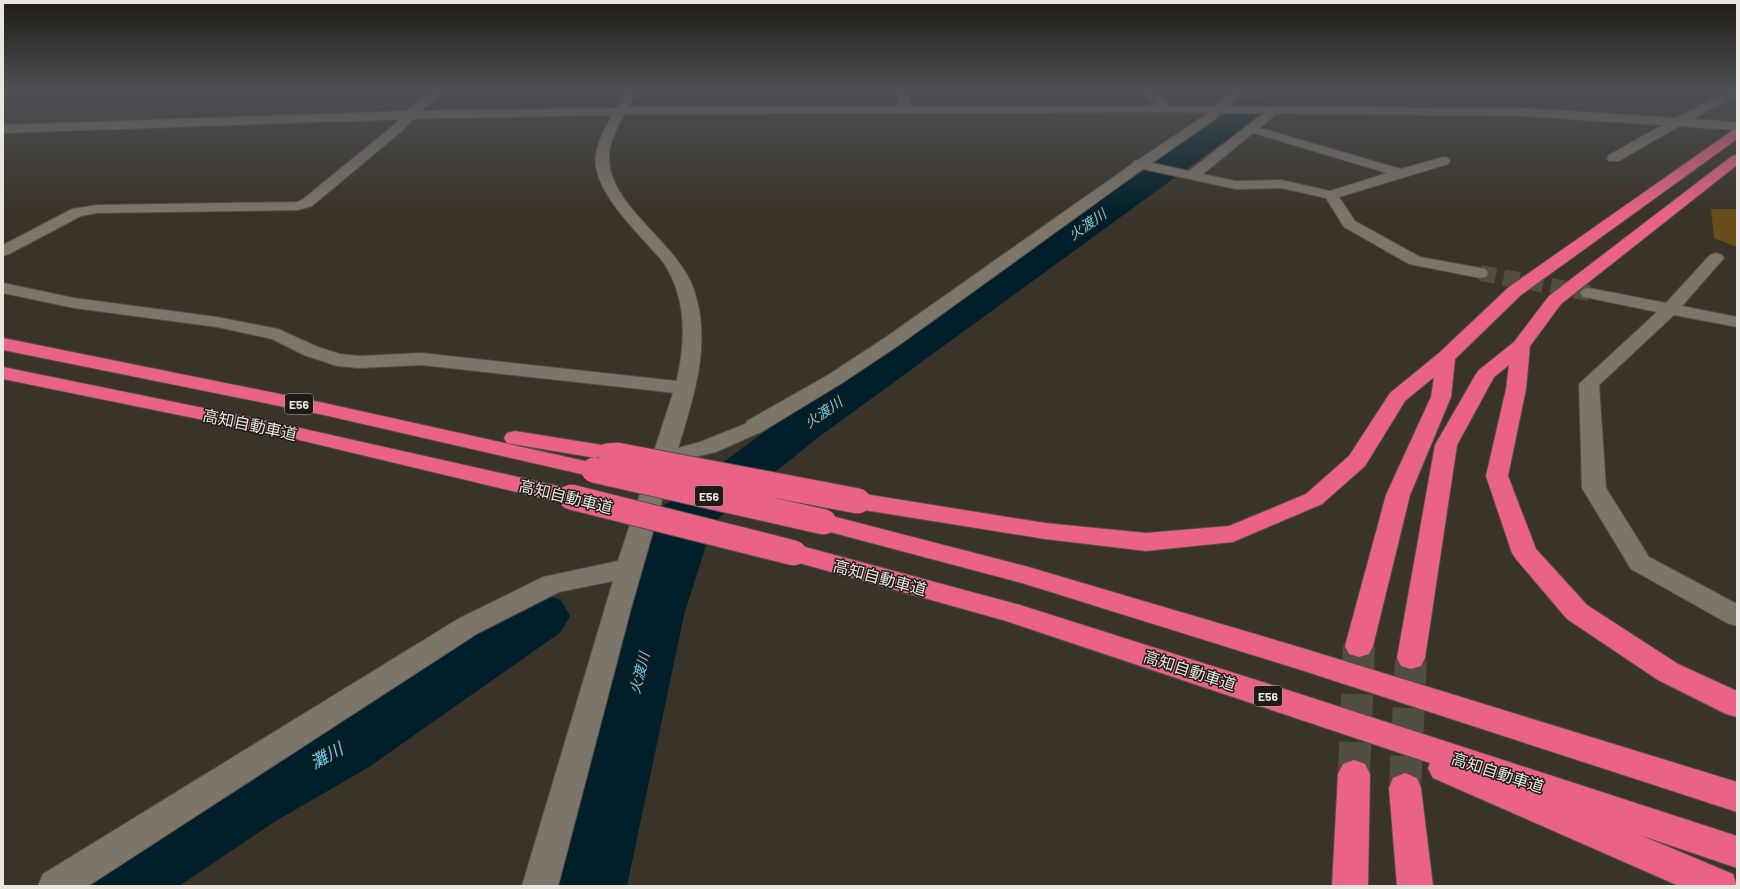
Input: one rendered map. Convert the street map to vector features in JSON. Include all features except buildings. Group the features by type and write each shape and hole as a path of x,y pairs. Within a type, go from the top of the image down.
{"highway":[{"path":"601,462 1045,531 1146,542 1233,534 1314,499 1357,461 1397,397 1446,357 1515,291 1736,132"},
{"path":"1411,658 1446,445 1486,374 1521,346 1555,300 1737,159"},
{"name":"高知自動車道","path":"3,344 324,409 448,426 601,462"},
{"path":"1521,346 1516,389 1497,476 1525,553 1577,612 1668,672 1737,705"},
{"path":"1359,646 1398,495 1441,397 1446,357"},
{"name":"高知自動車道","path":"3,373 292,432 571,497 794,553 1010,612 1300,706 1737,852"},
{"name":"E56","path":"601,462 1025,575 1302,659 1737,797"},
{"path":"1300,706 1720,886"},
{"path":"1350,886 1354,774"},
{"path":"1405,788 1415,886"}],"street":[{"path":"3,250 77,212 97,209 298,206 307,203 394,131"},
{"path":"540,886 629,568 685,388 692,351 691,321 687,296 678,272 665,253 619,201 608,184 602,158 605,145 611,131"},
{"path":"664,458 708,447 755,426 844,373 932,314 1144,166 1190,131"},
{"path":"1187,175 1248,131"},
{"path":"1259,131 1401,173"},
{"path":"1614,158 1660,131"},
{"path":"1144,166 1236,185 1282,184 1331,195 1443,161"},
{"path":"1331,195 1349,224 1415,261 1480,273"},
{"path":"1716,258 1670,309 1589,384 1594,488 1640,563 1737,616"},
{"path":"3,288 74,303 217,322 278,335 337,360 359,362 422,359 685,388"},
{"path":"1590,293 1737,322"},
{"path":"56,886 468,626 552,584 629,568"}],"shaded area":[{"path":"1711,209 1737,209 1737,247 1714,238"}],"waterway":[{"name":"火渡川","path":"688,515 799,429 1219,131"},
{"name":"火渡川","path":"586,886 653,615 688,515"},
{"name":"灘川","path":"662,533 688,515"},
{"name":"灘川","path":"108,886 248,798 344,745 539,616"}],"tunnel":[{"path":"1480,273 1589,293"},
{"path":"1354,774 1359,646"},
{"path":"1405,788 1411,658"}]}
